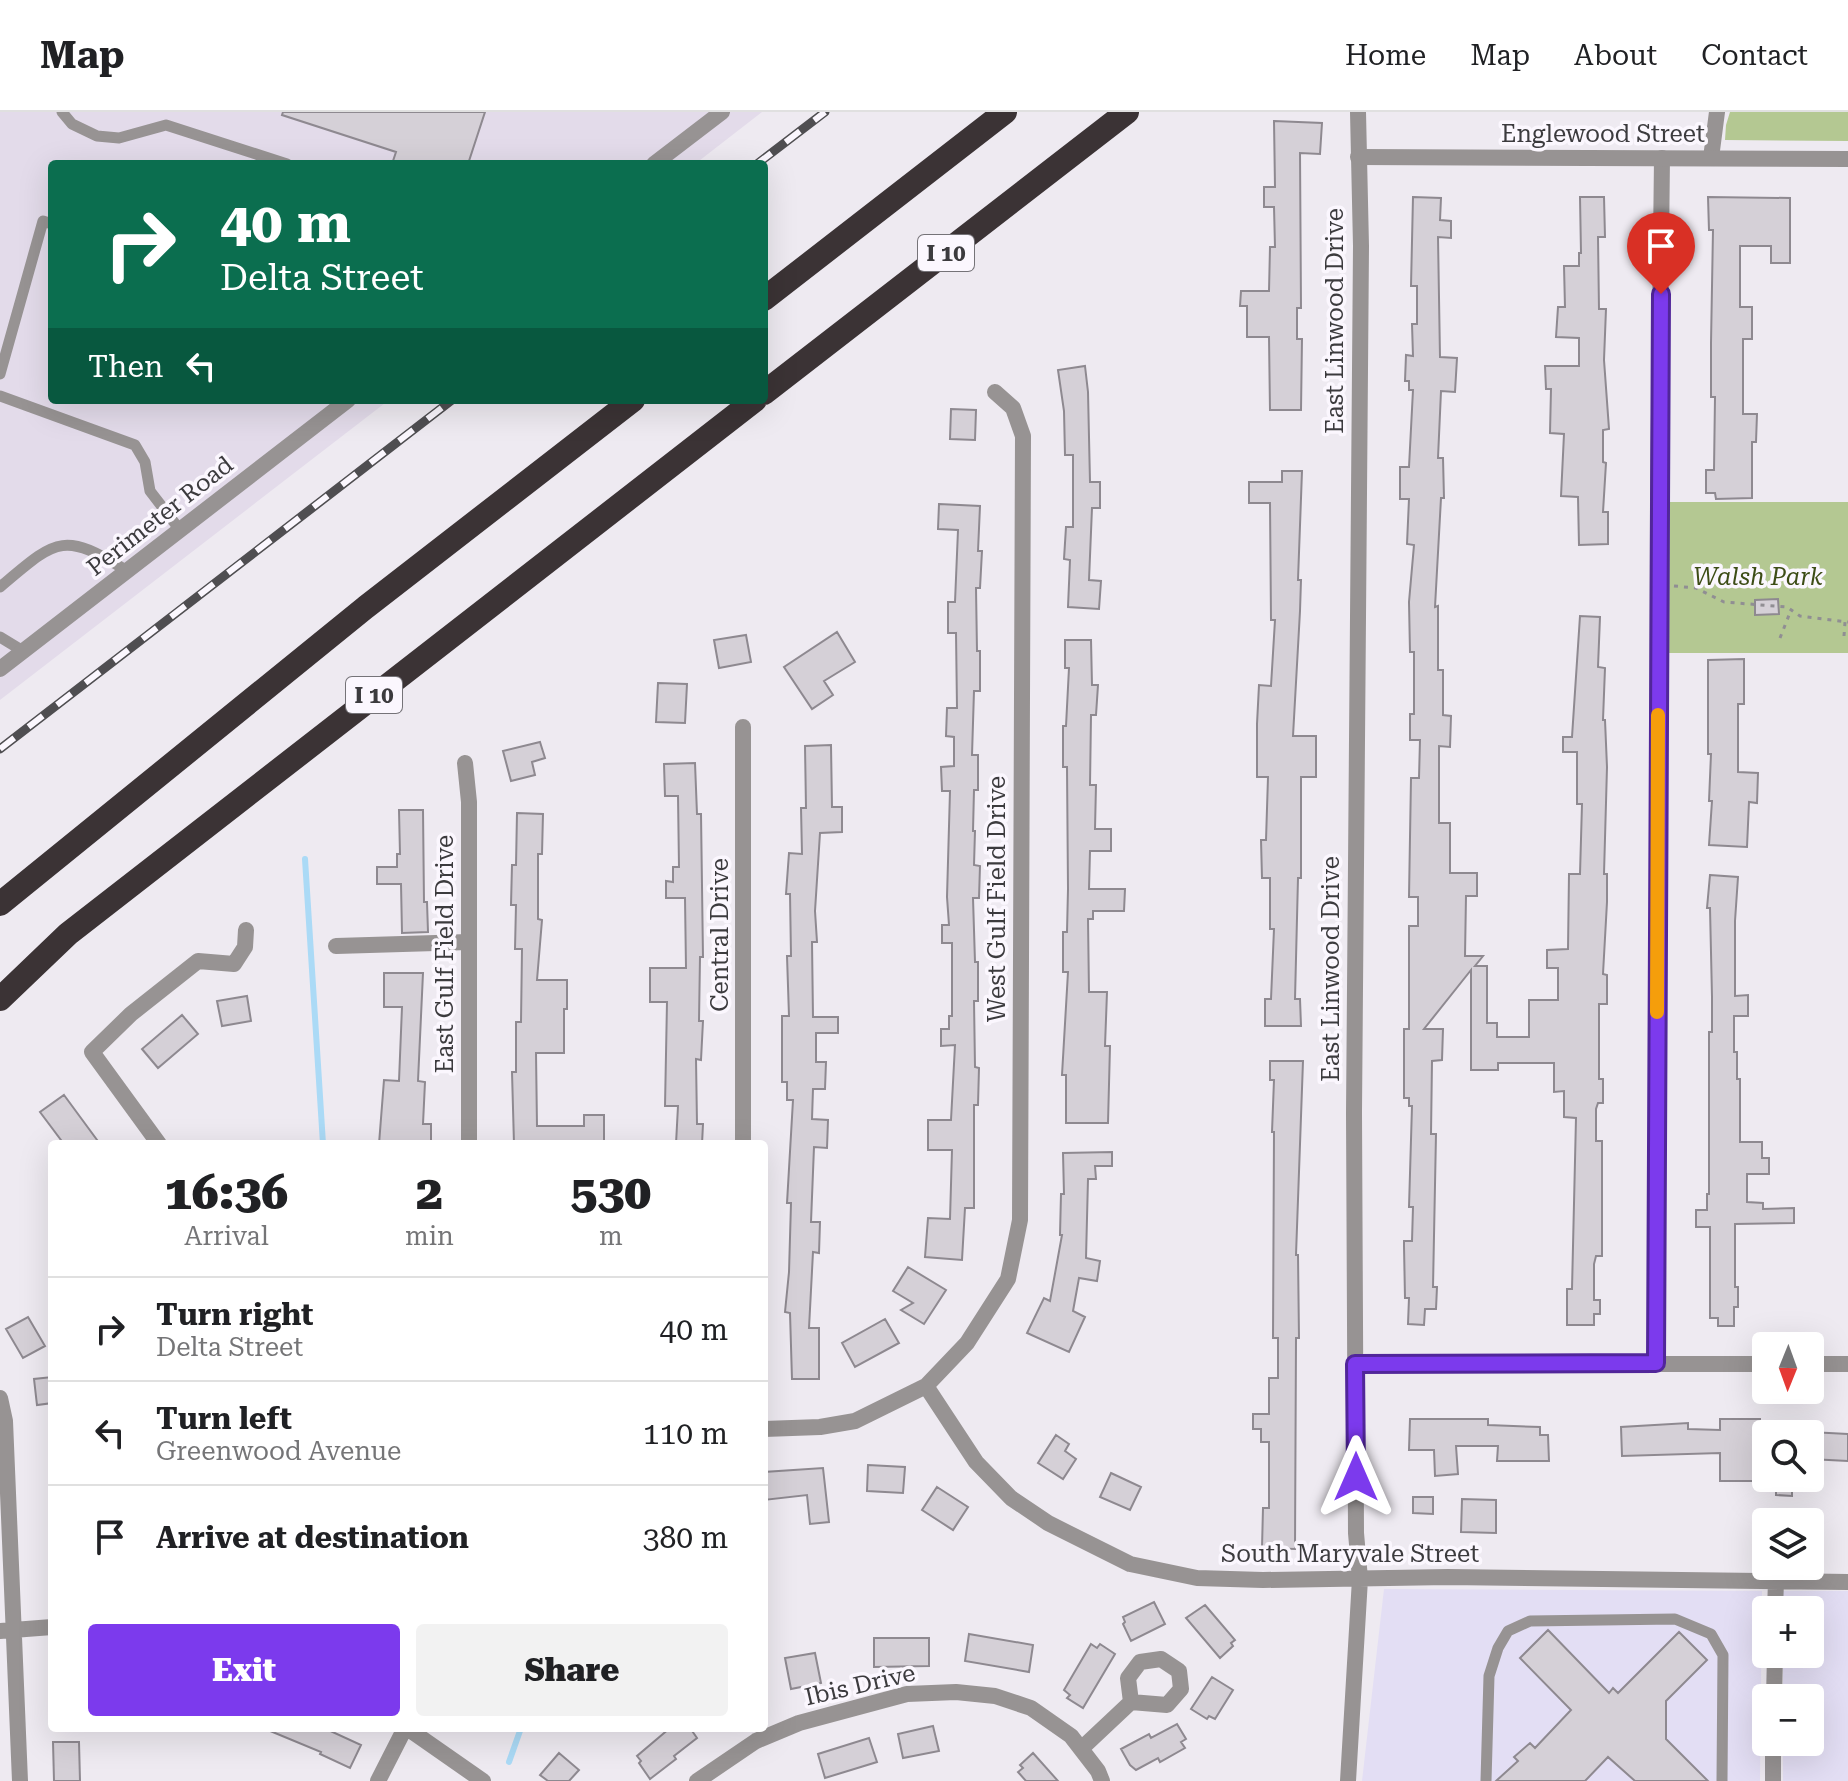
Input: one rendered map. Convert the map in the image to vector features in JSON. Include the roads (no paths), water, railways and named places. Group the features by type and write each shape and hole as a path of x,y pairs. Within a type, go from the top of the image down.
{"highway":[{"path":"768,296 1005,112"},
{"name":"I 10","path":"768,390 1127,112"},
{"path":"0,904 366,607 628,404"},
{"name":"I 10","path":"0,999 68,934 750,404"}],"street":[{"path":"659,160 722,112"},
{"name":"East Linwood Drive","path":"1348,1781 1360,1579 1356,1533 1354,1113 1361,246 1358,112"},
{"path":"1711,158 1717,112"},
{"name":"Englewood Street","path":"1358,157 1848,159"},
{"path":"1656,1363 1662,158"},
{"name":"West Gulf Field Drive","path":"926,1386 967,1343 1008,1279 1020,1220 1023,436 1013,408 995,392"},
{"name":"Perimeter Road","path":"0,669 343,404"},
{"name":"Central Drive","path":"743,727 743,1140"},
{"name":"East Gulf Field Drive","path":"465,763 469,802 469,1140"},
{"path":"156,1140 92,1052 131,1014 198,961 234,964 245,947 246,930"},
{"path":"336,946 469,942"},
{"path":"1355,1364 1752,1364"},
{"path":"1824,1364 1848,1364"},
{"path":"768,1429 820,1427 855,1421 926,1386"},
{"name":"South Maryvale Street","path":"926,1386 976,1462 1011,1498 1048,1523 1130,1564 1197,1578 1448,1577 1848,1582"},
{"path":"0,1398 5,1421 7,1630 20,1781"},
{"path":"1775,1596 1776,1581"},
{"path":"7,1630 48,1627"},
{"name":"Ibis Drive","path":"697,1781 756,1741 799,1723 907,1694 956,1692 1007,1700 1031,1708 1071,1736 1102,1781"},
{"path":"1081,1749 1131,1702"},
{"path":"378,1781 404,1732"},
{"path":"412,1732 483,1781"},
{"path":"1773,1756 1773,1781"}],"lane":[{"path":"62,112 72,124 97,136 119,138 166,125 275,160"},
{"path":"0,374 43,221 48,223"},
{"path":"0,396 135,445 145,462 150,491 180,530"},
{"path":"0,587 41,553 71,544 94,550 127,571"},
{"path":"0,637 23,651"},
{"path":"1486,1781 1489,1676 1498,1648 1508,1631 1530,1621 1675,1619 1711,1634 1723,1655 1722,1781"}],"waterway":[{"path":"305,859 323,1140"},
{"path":"509,1762 520,1732"}],"railway":[{"path":"762,160 825,112"},
{"path":"0,749 447,404"}],"park label":[{"name":"Walsh Park","path":"1758,577"}]}
